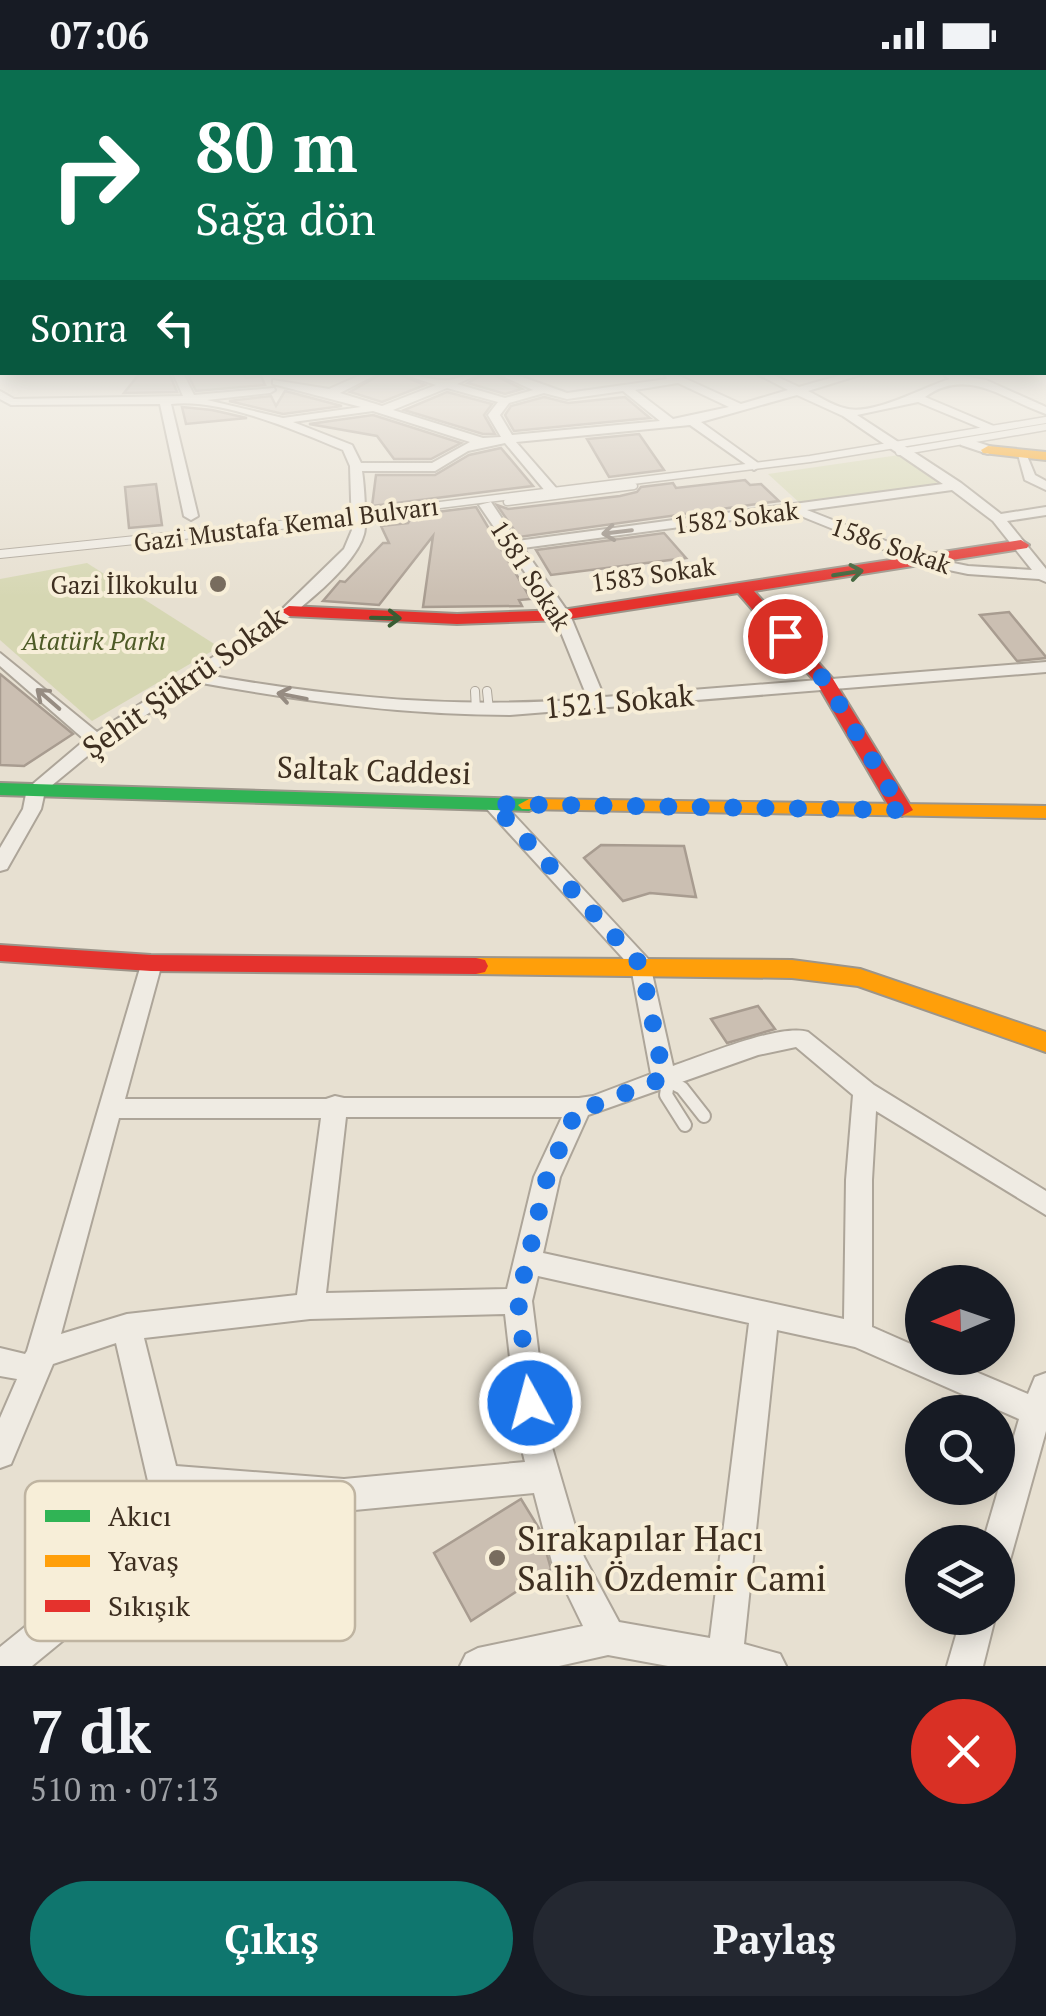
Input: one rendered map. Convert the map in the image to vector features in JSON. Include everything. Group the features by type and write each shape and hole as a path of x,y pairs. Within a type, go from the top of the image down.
{"street":[{"path":"176,447 191,516"},
{"path":"345,447 354,456 357,467 356,519"},
{"path":"357,467 435,467 466,447"},
{"path":"516,447 548,485"},
{"path":"728,447 754,466"},
{"path":"901,447 998,518 1045,576"},
{"path":"1003,447 1046,456"},
{"path":"1022,454 1029,477 1046,486"},
{"name":"1582 Sokak","path":"515,545 956,486"},
{"name":"1581 Sokak","path":"488,508 562,615 598,703"},
{"name":"1586 Sokak","path":"796,510 925,561 968,570 1045,576"},
{"path":"998,518 1046,511"},
{"name":"Şehit Şükrü Sokak","path":"36,790 96,740 289,611 350,552 359,530 356,519"},
{"name":"1583 Sokak","path":"289,611 457,619 562,615 1021,546"},
{"path":"744,588 826,682 902,810"},
{"path":"0,658 96,740"},
{"name":"1521 Sokak","path":"194,676 313,700 483,710 1046,668"},
{"name":"Saltak Caddesi","path":"0,789 493,804 1046,812"},
{"path":"0,865 32,809 36,790"},
{"path":"493,804 641,965 666,1081"},
{"path":"0,954 151,962 792,969 860,978 1046,1042"},
{"path":"0,1453 38,1362 151,962"},
{"path":"109,1109 335,1105 578,1107 666,1081 755,1047 800,1038 865,1092 1046,1204"},
{"path":"858,1334 865,1092"},
{"path":"310,1306 335,1105"},
{"path":"578,1107 547,1177 518,1300 534,1437 569,1562 608,1638"},
{"path":"529,1262 858,1334 1043,1405 1005,1525"},
{"path":"0,1362 38,1362 127,1327 310,1306 518,1300"},
{"path":"724,1659 764,1314"},
{"path":"127,1327 164,1481"},
{"path":"355,1494 545,1476"},
{"path":"965,1666 973,1635"},
{"path":"478,1666 608,1638 768,1666"},
{"path":"4,1666 35,1641"}],"lane":[{"name":"Gazi Mustafa Kemal Bulvarı","path":"356,519 488,508 936,447"},
{"name":"Gazi Mustafa Kemal Bulvarı","path":"0,556 138,548 356,519 548,485 936,447"},
{"path":"476,691 483,710"},
{"path":"483,710 488,691"},
{"path":"685,1124 666,1095 666,1081 682,1088 704,1116"}],"green space":[{"path":"906,454 949,485 802,505 768,474"},
{"name":"Atatürk Parkı","path":"87,563 219,647 92,721 0,640 0,579"}],"building":[{"path":"385,447 453,447 431,459 394,459"},
{"path":"592,447 648,447 664,470 609,477"},
{"path":"501,448 533,486 372,506 376,475 435,475 469,455"},
{"path":"745,480 750,485 761,484 779,501 519,537 497,505 508,509 620,496 637,492 641,487 673,483 676,488"},
{"path":"156,484 162,525 129,528 125,487"},
{"path":"476,507 531,599 519,600 522,606 423,607 433,536 379,605 323,601 383,543 389,543 381,526 408,523 413,515"},
{"path":"664,533 686,558 551,575 536,550"},
{"path":"1009,612 1046,658 1017,661 980,615"},
{"path":"0,674 73,734 24,766 0,765"},
{"path":"601,845 684,846 696,897 650,893 623,901 584,858"},
{"path":"758,1006 775,1029 727,1043 711,1019"},
{"name":"Sırakapılar Hacı Salih Özdemir Cami","path":"521,1499 540,1530 551,1569 471,1621 434,1553"}],"traffic: fast":[{"path":"0,789 529,805"}],"traffic: slow":[{"path":"988,450 1046,456"},
{"path":"529,805 1046,812"},
{"path":"476,966 792,969 860,978 1046,1042"}],"traffic: jam":[{"path":"289,611 457,619 562,615 1021,545"},
{"path":"743,588 826,683 902,810"},
{"path":"0,953 151,963 476,966"}],"place":[{"name":"Gazi İlkokulu","path":"218,584"},
{"name":"Sırakapılar Hacı Salih Özdemir Cami","path":"497,1558"}],"route":[{"path":"530,1403 518,1300 547,1177 578,1107 595,1105 664,1078 641,965 493,804 902,810 826,682 785,636"}]}
